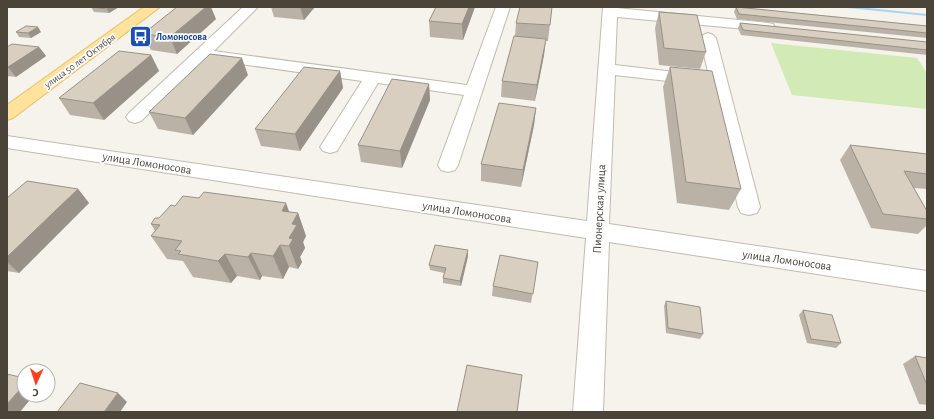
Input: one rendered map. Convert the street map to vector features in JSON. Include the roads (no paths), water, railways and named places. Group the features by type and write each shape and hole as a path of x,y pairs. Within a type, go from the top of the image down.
{"main road":[{"name":"улица 50 лет Октября","path":"7,114 153,7"}],"street":[{"path":"135,117 251,7"},
{"path":"448,165 503,7"},
{"path":"610,9 784,29"},
{"name":"Пионерская улица","path":"588,412 610,9"},
{"path":"708,38 749,207"},
{"path":"202,54 474,91"},
{"path":"607,69 719,82"},
{"path":"330,147 373,77"},
{"name":"улица Ломоносова","path":"7,142 927,281"}],"waterway":[{"path":"848,7 927,15"}],"place":[{"name":"Ломоносова","path":"141,37"}]}
